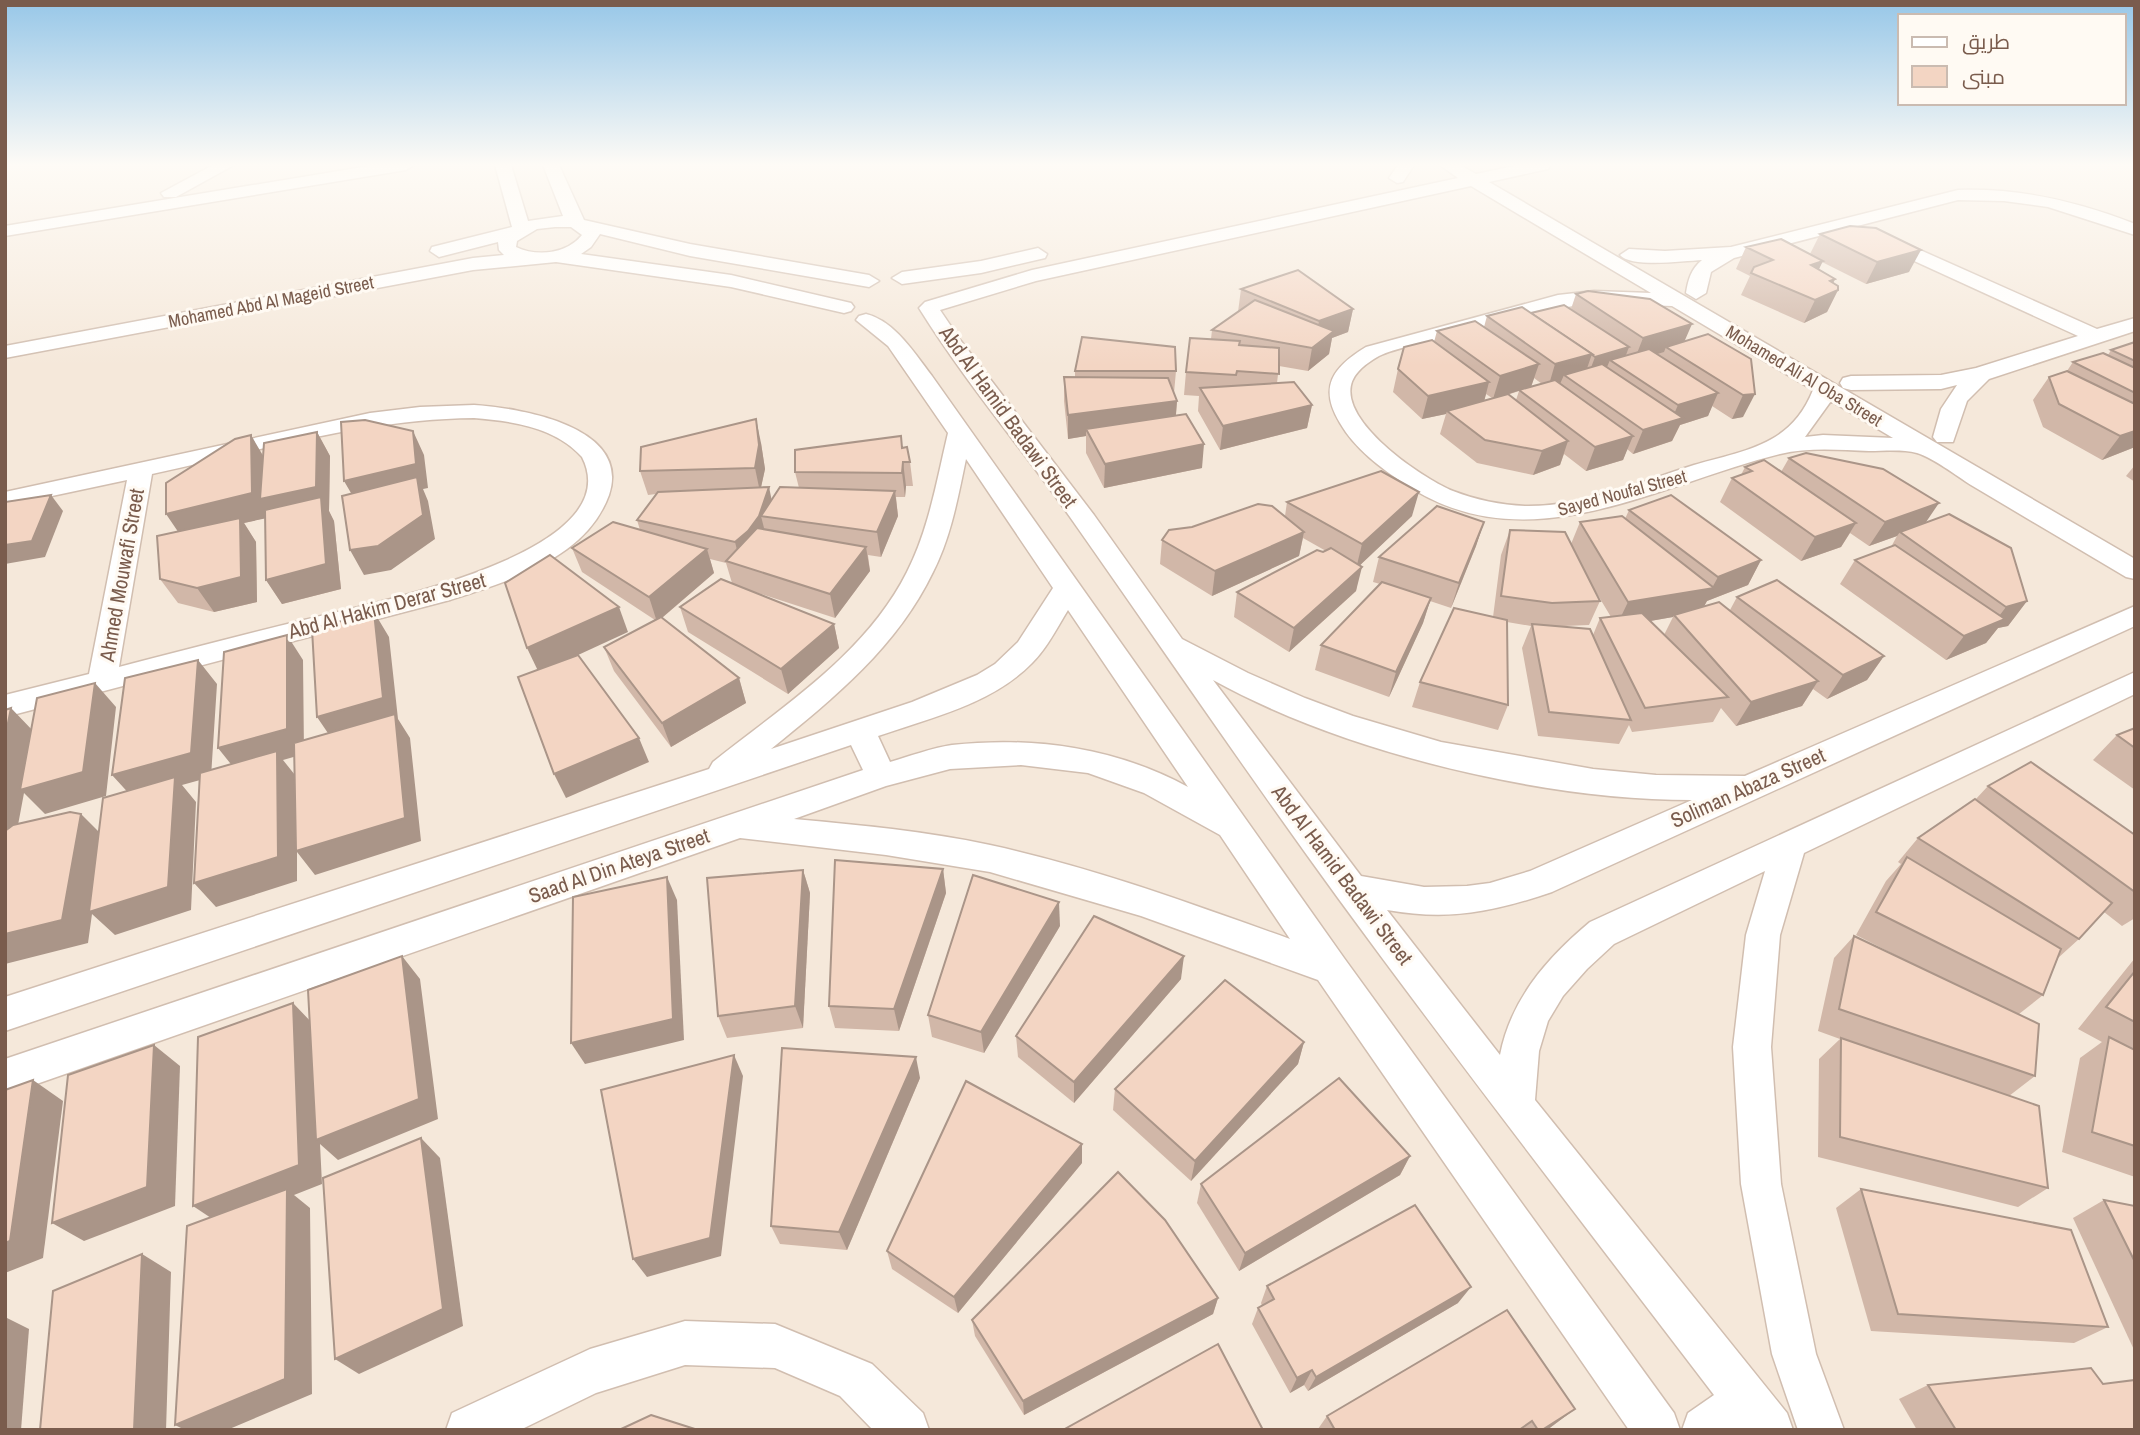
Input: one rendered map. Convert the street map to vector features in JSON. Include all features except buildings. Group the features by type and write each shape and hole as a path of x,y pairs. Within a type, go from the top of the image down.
{"street":[{"name":"Mohamed Abd Al Mageid Street","path":"152,304 433,252 515,232"},
{"path":"518,232 506,244 508,250 524,257 546,257 731,281 855,313 918,313 1032,276 1203,232"},
{"path":"546,257 580,248 591,236 587,232"},
{"path":"615,232 702,252 869,281 981,267 1058,250"},
{"name":"Mohamed Ali Al Oba Street","path":"1561,232 1606,259 1685,296 1851,383 2135,548"},
{"name":"Mohamed Ali Al Oba Street","path":"1587,232 1629,255 1685,296 1825,388 2135,571"},
{"path":"1629,255 1700,257 1731,253 1812,232"},
{"path":"1867,232 2095,336"},
{"path":"1685,296 1709,263 1731,253"},
{"name":"Mohamed Abd Al Mageid Street","path":"5,352 472,264 546,257"},
{"name":"Sayed Noufal Street","path":"1558,301 1592,283 1602,271 1606,259"},
{"name":"Abd Al Hamid Badawi Street","path":"902,278 914,280 930,288 935,300 918,313 952,344 1085,520 1170,643 1350,888 1515,1105 1758,1415"},
{"path":"869,281 848,292 844,299 855,313 895,342 1331,969 1657,1430"},
{"name":"Sayed Noufal Street","path":"1685,296 1594,297 1558,301 1373,351 1354,363 1342,378 1338,396 1343,415 1358,433 1420,484 1451,499 1486,509 1524,514 1559,512 1590,505 1779,447 1823,442 1922,446"},
{"path":"1851,383 1941,382 1981,374 2135,324"},
{"path":"1945,437 1948,413 1961,393 1981,374"},
{"name":"Sayed Noufal Street","path":"1779,447 1802,429 1818,409 1825,388"},
{"name":"Abd Al Hakim Derar Street","path":"5,499 370,420 415,413 459,411 498,414 535,421 565,433 591,451 602,475 597,503 573,530 537,556 492,578 441,594 5,706"},
{"path":"710,780 839,676 887,624 920,573 939,524 960,433"},
{"name":"Ahmed Mouwafi Street","path":"102,681 141,469"},
{"path":"5,1014 860,731 979,686 1021,657 1046,624 1066,589"},
{"name":"Soliman Abaza Street","path":"1350,888 1401,900 1440,902 1501,896 1540,882 2135,615"},
{"path":"1170,643 1246,685 1336,722 1434,752 1539,774 1633,785 1751,787"},
{"path":"1515,1105 1520,1049 1538,1002 1566,963 1602,933 2135,682"},
{"path":"860,731 881,776"},
{"name":"Saad Al Din Ateya Street","path":"5,1077 881,776 962,757 1021,753 1090,762 1155,784 1234,828"},
{"path":"735,826 879,840 1022,867 1167,909 1331,969"},
{"path":"1790,845 1763,935 1752,1047 1760,1184 1794,1354 1821,1430"},
{"path":"469,1430 590,1372 685,1343 775,1346 856,1380 906,1430"},
{"path":"1704,1430 1758,1415"}],"shaded area":[{"path":"5,232 2135,232 2135,1430 5,1430"}]}
